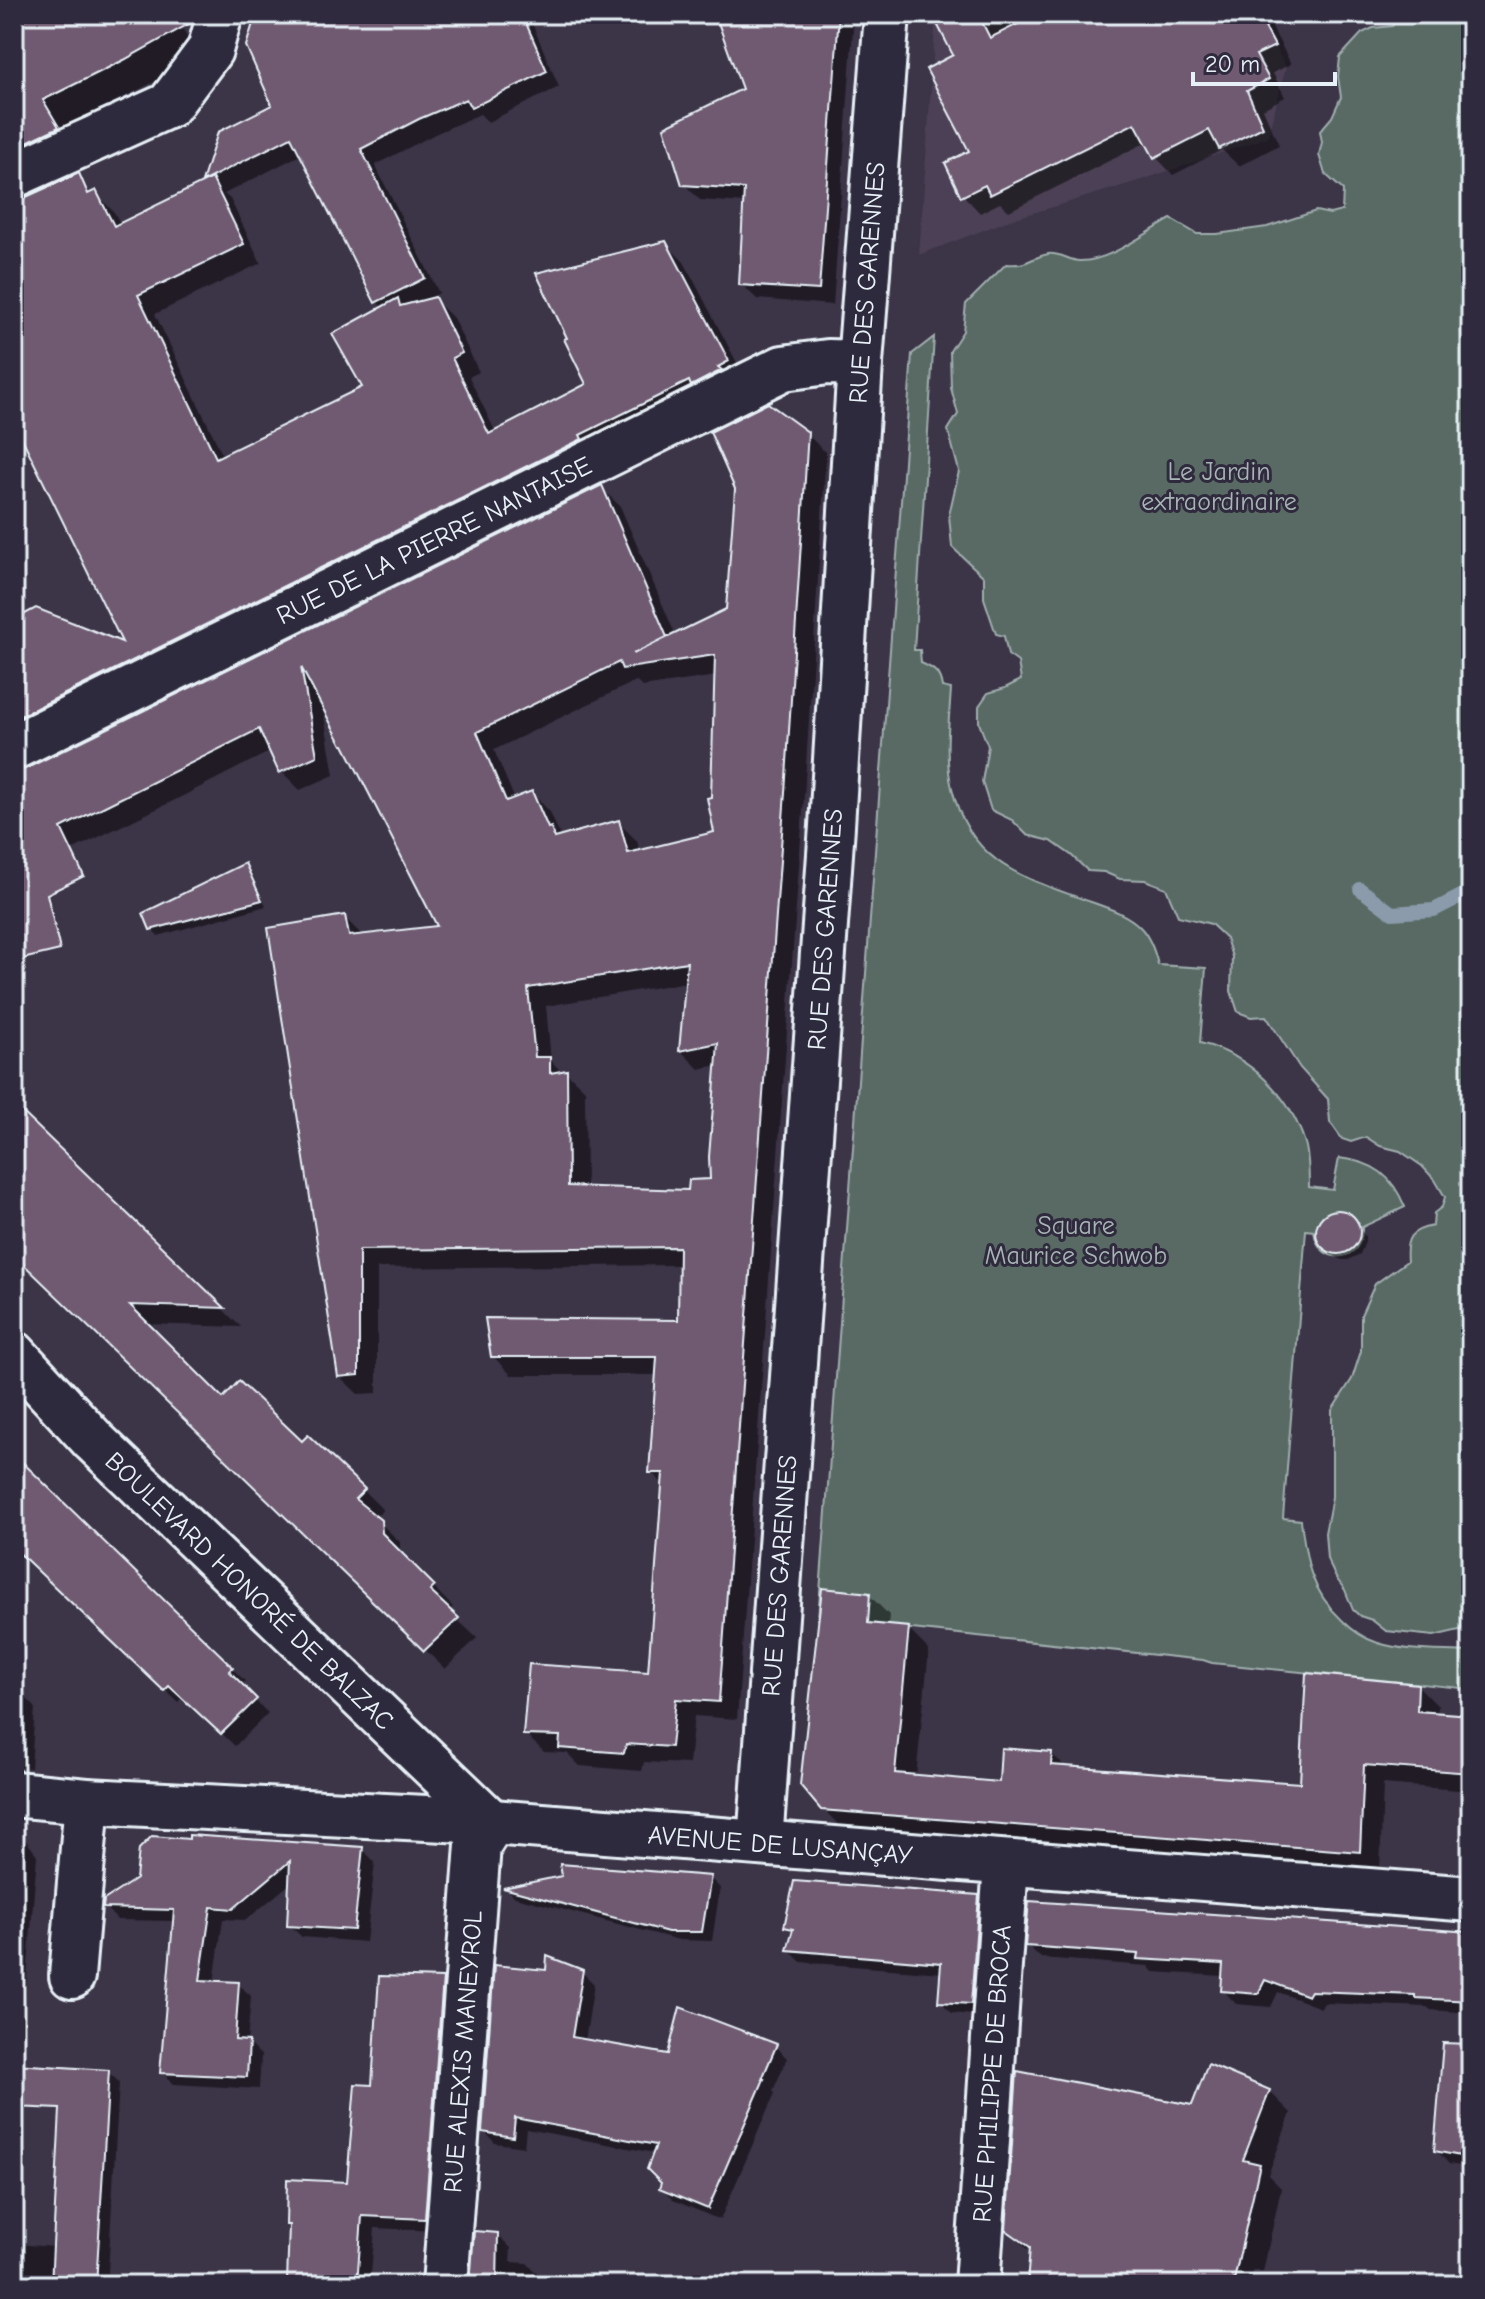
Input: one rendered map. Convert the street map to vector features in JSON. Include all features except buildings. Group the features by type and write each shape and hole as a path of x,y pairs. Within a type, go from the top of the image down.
{"street":[{"path":"14,175 169,105 210,50 220,14"},
{"name":"RUE DES GARENNES","path":"760,1843 832,826 860,363 887,14"},
{"name":"RUE DE LA PIERRE NANTAISE","path":"14,747 783,368 828,362 860,363"},
{"name":"BOULEVARD HONORÉ DE BALZAC","path":"14,1354 94,1441 492,1823"},
{"name":"AVENUE DE LUSANÇAY","path":"14,1794 87,1801 492,1823 1471,1899"},
{"path":"72,1976 87,1801"},
{"name":"RUE ALEXIS MANEYROL","path":"445,2285 478,1845 492,1823"},
{"name":"RUE PHILIPPE DE BROCA","path":"977,2285 1006,1864"}],"shaded area":[{"path":"936,14 1258,14 1286,67 1268,137 1010,220 919,255"}],"green space":[{"name":"Le Jardin extraordinaire","path":"1471,14 1471,1633 1459,1630 1434,1636 1386,1631 1353,1610 1327,1559 1325,1533 1332,1497 1332,1410 1352,1379 1361,1351 1361,1315 1375,1284 1407,1261 1411,1236 1433,1226 1434,1213 1442,1207 1445,1197 1422,1166 1400,1151 1380,1146 1366,1137 1351,1142 1342,1139 1330,1122 1328,1099 1300,1068 1266,1016 1251,1017 1238,1012 1231,991 1232,957 1226,938 1211,924 1178,916 1166,888 1145,880 1120,879 1104,872 1088,871 1051,841 1027,835 1012,820 991,810 982,782 988,746 979,723 979,706 988,693 1021,680 1018,662 1008,655 1004,636 996,634 984,598 984,577 952,547 949,515 959,471 948,430 958,414 951,388 950,351 963,331 966,304 1006,264 1025,263 1052,254 1079,261 1102,257 1171,219 1197,234 1217,234 1267,227 1316,211 1330,214 1342,211 1343,190 1325,174 1319,155 1322,142 1320,131 1332,117 1341,97 1338,77 1340,57 1362,33 1392,26 1399,17"},
{"name":"Square Maurice Schwob","path":"934,337 914,650 920,650 921,663 936,672 942,687 951,689 948,764 960,814 986,852 1004,865 1023,876 1117,912 1135,922 1149,940 1158,965 1206,968 1200,1043 1251,1067 1278,1093 1305,1143 1309,1187 1333,1190 1339,1158 1372,1167 1388,1178 1400,1196 1405,1207 1362,1227 1361,1239 1349,1254 1331,1255 1323,1251 1314,1231 1306,1230 1283,1518 1301,1520 1305,1549 1316,1586 1331,1609 1346,1624 1368,1639 1389,1646 1471,1652 1471,1689 818,1619 912,354"}],"waterway":[{"path":"1360,889 1392,913 1434,910 1471,891"}]}
